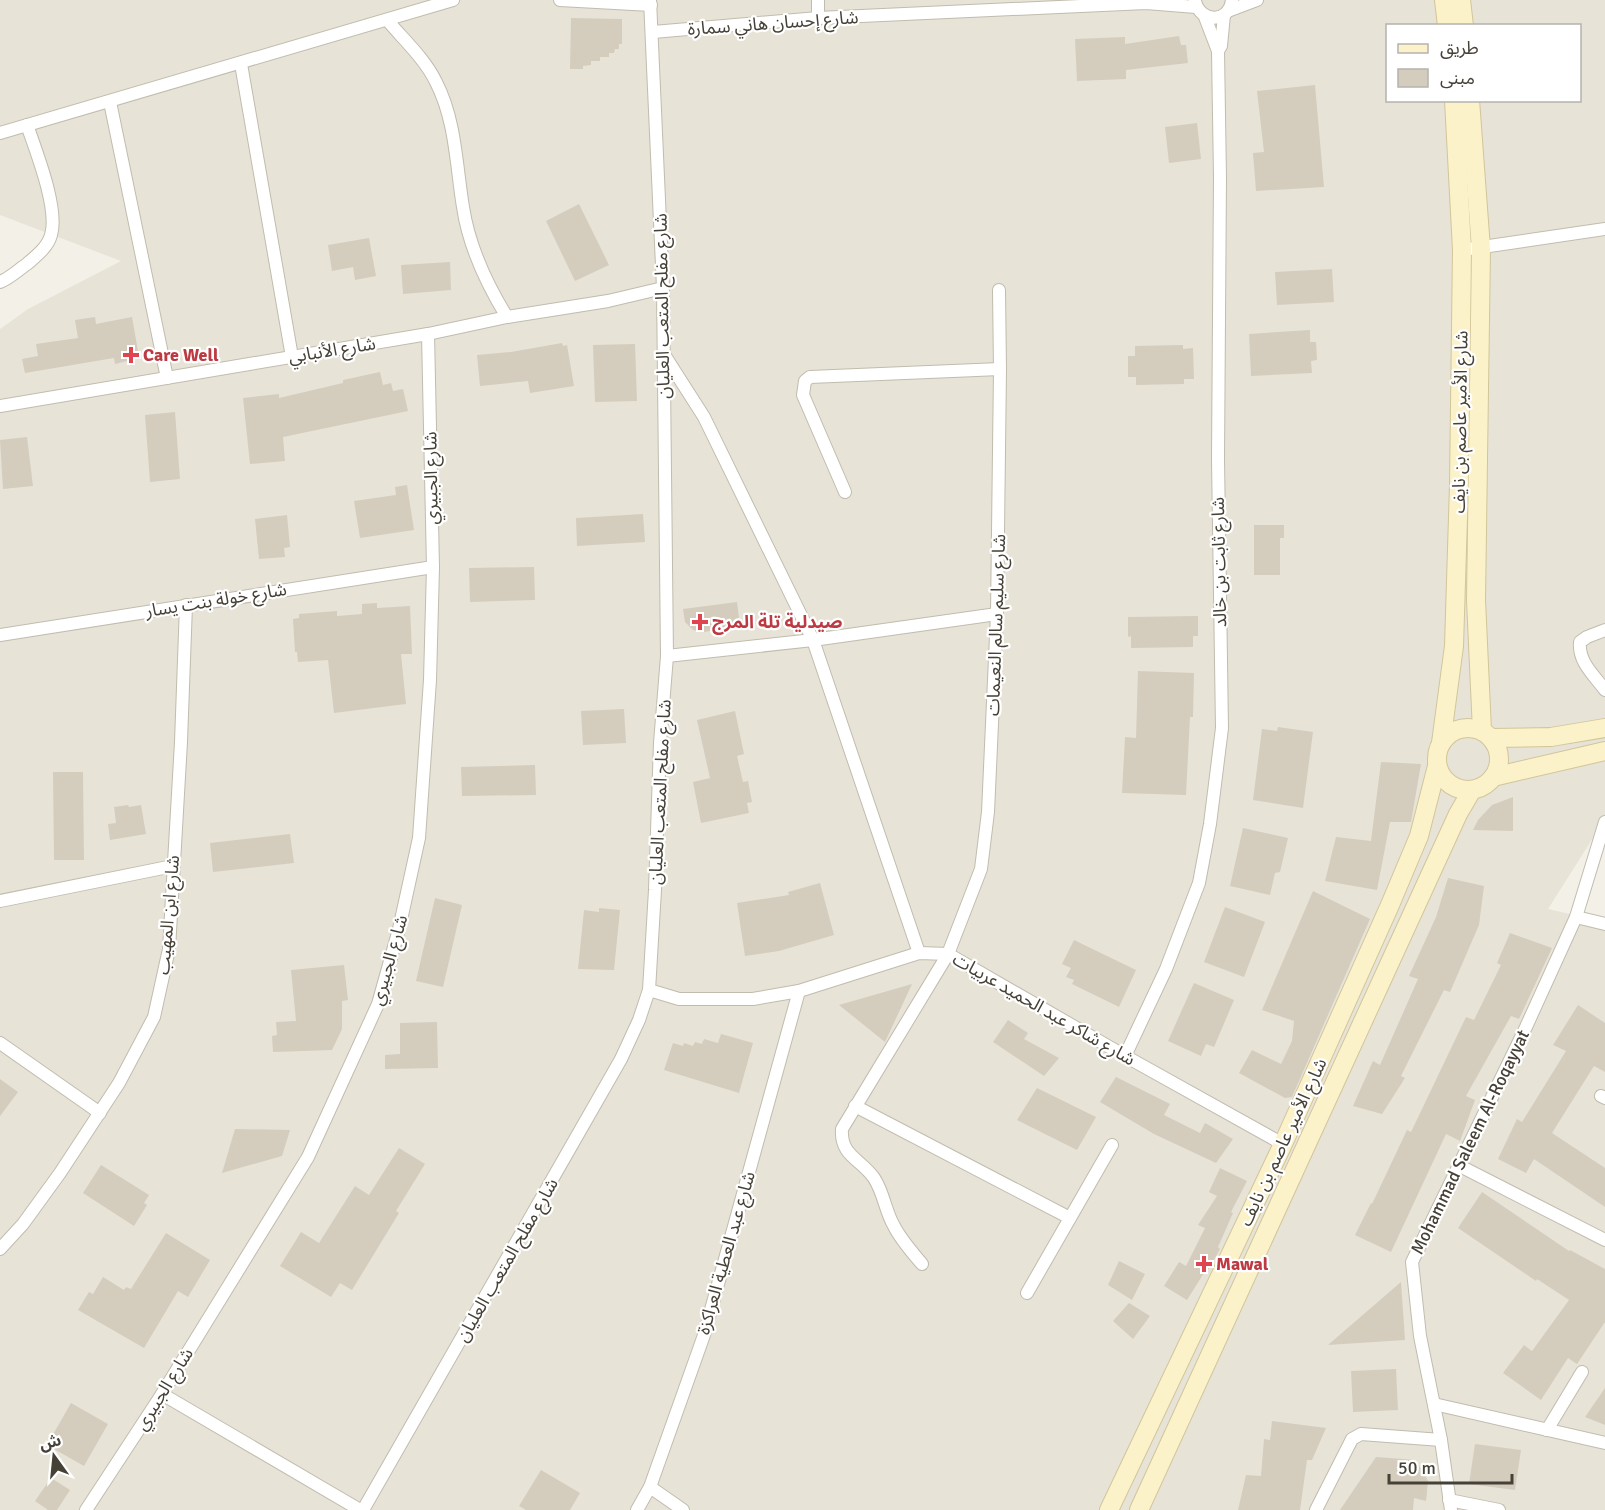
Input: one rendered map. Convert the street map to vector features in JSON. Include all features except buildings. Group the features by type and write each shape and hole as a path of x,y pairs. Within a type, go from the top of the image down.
{"main road":[{"path":"1444,0 1447,24"},
{"path":"1461,0 1464,24"},
{"name":"شارع الأمير عاصم بن نايف","path":"1441,743 1454,646 1459,485 1462,250 1454,102"},
{"name":"شارع الأمير عاصم بن نايف","path":"1470,102 1480,249 1476,600 1487,735"},
{"path":"1487,735 1497,747 1499,758 1498,768 1493,777 1488,784 1472,790 1453,787 1440,772 1437,754 1445,737 1456,730 1469,728 1487,735 1551,737 1605,728"},
{"path":"1493,777 1605,751"},
{"name":"شارع الأمير عاصم بن نايف","path":"1109,1510 1283,1144 1419,836 1440,772"},
{"name":"شارع الأمير عاصم بن نايف","path":"1139,1510 1458,813 1472,790"}],"street":[{"path":"0,133 242,64 453,0"},
{"path":"560,0 651,3"},
{"path":"818,0 818,18"},
{"path":"1228,9 1257,0"},
{"name":"شارع إحسان هاني سمارة","path":"653,32 818,18 1150,2 1199,8 1211,18 1228,9"},
{"name":"شارع مفلح المتعب العليان","path":"362,1510 621,1059 639,1020 649,990 660,743 667,656 663,288 651,3"},
{"name":"شارع ثابت بن خالد","path":"1125,1056 1166,969 1199,883 1210,824 1222,728 1218,459 1220,178 1218,51 1199,8"},
{"name":"شارع ثابت بن خالد","path":"1218,51 1228,9"},
{"path":"388,21 436,81 447,112 458,162 463,208 472,248 487,284 507,317"},
{"path":"242,64 292,357"},
{"path":"110,102 167,378"},
{"path":"0,282 41,252 51,236 52,212 41,167 27,126"},
{"path":"1462,250 1605,229"},
{"name":"شارع الأنبابي","path":"0,406 428,334 507,317 608,301 663,288"},
{"name":"شارع سليم سالم النعيمات","path":"922,1264 894,1227 881,1189 875,1179 848,1153 844,1146 842,1129 948,954 981,870 988,812 998,614 999,290"},
{"name":"شارع الجبيري","path":"86,1510 162,1394 308,1157 378,1004 399,929 419,838 430,680 433,567 428,334"},
{"path":"664,355 704,417 813,640 919,953"},
{"path":"845,492 803,395 805,381 810,376 1000,369"},
{"name":"شارع خولة بنت يسار","path":"0,634 433,567"},
{"name":"شارع ابن المهيب","path":"0,1249 23,1224 100,1113 135,1055 154,1017 169,949 186,605"},
{"path":"667,656 813,640 998,614"},
{"path":"1605,630 1580,642 1579,650 1582,660 1605,690"},
{"name":"Mohammad Saleem Al-Roqayyat","path":"1450,1505 1441,1440 1420,1336 1412,1262 1526,1027 1576,917 1605,822"},
{"path":"0,901 173,866"},
{"path":"1576,917 1605,924"},
{"name":"شارع شاكر عبد الحميد عربيات","path":"649,990 679,999 753,999 799,991 919,953 948,954 1283,1144"},
{"name":"شارع عبد العطية العراكزة","path":"637,1510 650,1487 707,1324 799,991"},
{"path":"0,1043 100,1113"},
{"path":"855,1106 1070,1218"},
{"path":"1027,1293 1112,1145"},
{"path":"1458,1165 1605,1240"},
{"path":"1547,1430 1582,1372"},
{"path":"162,1394 362,1510"},
{"path":"1434,1404 1605,1443"},
{"path":"1316,1510 1352,1439 1356,1436 1361,1434 1441,1440"},
{"path":"650,1487 684,1510"},
{"path":"1450,1505 1499,1510"}],"shaded area":[{"path":"0,0 1605,0 1605,819 1548,909 1605,922 1605,1510 0,1510 0,329 28,309 121,261 0,215"}],"place":[{"name":"Care Well","path":"131,355"},
{"name":"صيدلية تلة المرج","path":"700,622"},
{"name":"Mawal","path":"1204,1264"}]}
